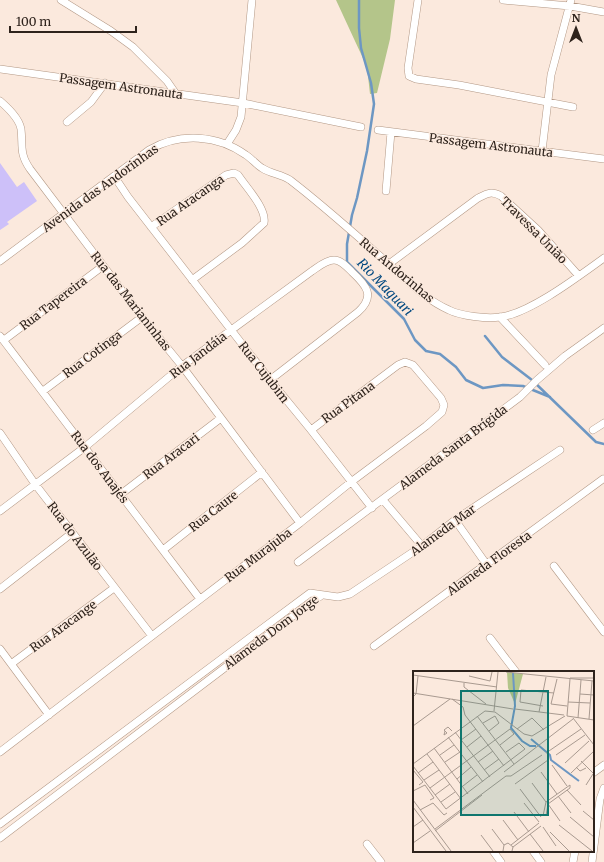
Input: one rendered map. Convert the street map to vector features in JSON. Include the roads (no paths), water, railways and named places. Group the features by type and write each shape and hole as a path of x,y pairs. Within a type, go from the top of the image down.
{"street":[{"path":"61,0 111,31 133,47 167,81 176,94"},
{"path":"227,144 239,124 252,0"},
{"path":"418,0 414,18 408,76 416,79 494,91 573,107"},
{"path":"504,0 570,3 604,12"},
{"path":"542,151 551,75 570,3"},
{"name":"Passagem Astronauta","path":"0,69 242,103 361,127"},
{"path":"67,122 91,102 105,83"},
{"name":"Rua das Marianinhas","path":"0,101 18,121 20,128 21,150 25,163 300,522"},
{"name":"Passagem Astronauta","path":"378,130 604,159"},
{"path":"386,191 391,132"},
{"name":"Avenida das Andorinhas","path":"0,260 138,158 158,145 186,138 208,139 227,144"},
{"name":"Rua Andorinhas","path":"227,144 247,155 264,170 280,174 291,181 419,291 448,310 471,315 500,317 529,307 579,276 604,258"},
{"name":"Rua Aracanga","path":"151,227 221,178 231,173 238,176 260,206 265,218 264,223 242,243 192,280"},
{"name":"Rua Cujubim","path":"114,176 128,197 192,280 372,508"},
{"name":"Travessa União","path":"389,264 478,198 495,193 501,196 538,230 579,276"},
{"name":"Rua Jandáia","path":"0,511 85,446 182,366 231,330 326,262 334,260 343,264 363,283 367,290 367,298 363,308 270,380"},
{"name":"Rua Tapereira","path":"2,338 103,266"},
{"name":"Rua Cotinga","path":"43,391 142,317"},
{"path":"500,317 545,365"},
{"name":"Alameda Santa Brígida","path":"298,562 520,397 565,356 604,328"},
{"name":"Rua dos Anajés","path":"2,338 200,599"},
{"name":"Rua Murajuba","path":"0,752 426,426 442,412 444,405 441,398 413,365 408,362 402,363 385,375"},
{"name":"Rua Pitana","path":"311,430 385,375"},
{"name":"Rua Aracari","path":"121,494 221,418"},
{"path":"593,430 604,423"},
{"name":"Rua do Azulão","path":"0,433 35,484 152,636"},
{"name":"Alameda Mar","path":"322,595 338,597 350,594 560,450"},
{"name":"Rua Caure","path":"163,550 262,472"},
{"name":"Alameda Floresta","path":"374,646 603,479"},
{"path":"383,500 422,546"},
{"path":"456,520 487,565"},
{"path":"0,589 72,532"},
{"path":"554,566 604,632"},
{"name":"Rua Aracange","path":"11,664 114,588"},
{"name":"Alameda Dom Jorge","path":"0,824 310,593 322,595"},
{"name":"Alameda Dom Jorge","path":"0,838 322,595"},
{"path":"490,638 515,671"},
{"path":"0,649 49,715"},
{"path":"594,773 604,765"},
{"path":"594,846 600,799 604,788"},
{"path":"367,844 381,862"},
{"path":"494,852 501,862"},
{"path":"534,852 541,862"},
{"path":"574,862 575,852"},
{"path":"592,862 593,852"}],"waterway":[{"name":"Rio Maguari","path":"359,0 361,48 371,83 374,104 367,151 352,215 347,244 347,262 404,319 415,340 426,351 440,354 456,367 466,380 483,388 503,385 523,386 550,397"},
{"name":"Rio Maguari","path":"485,336 502,357 532,380 596,442 604,444"}]}
